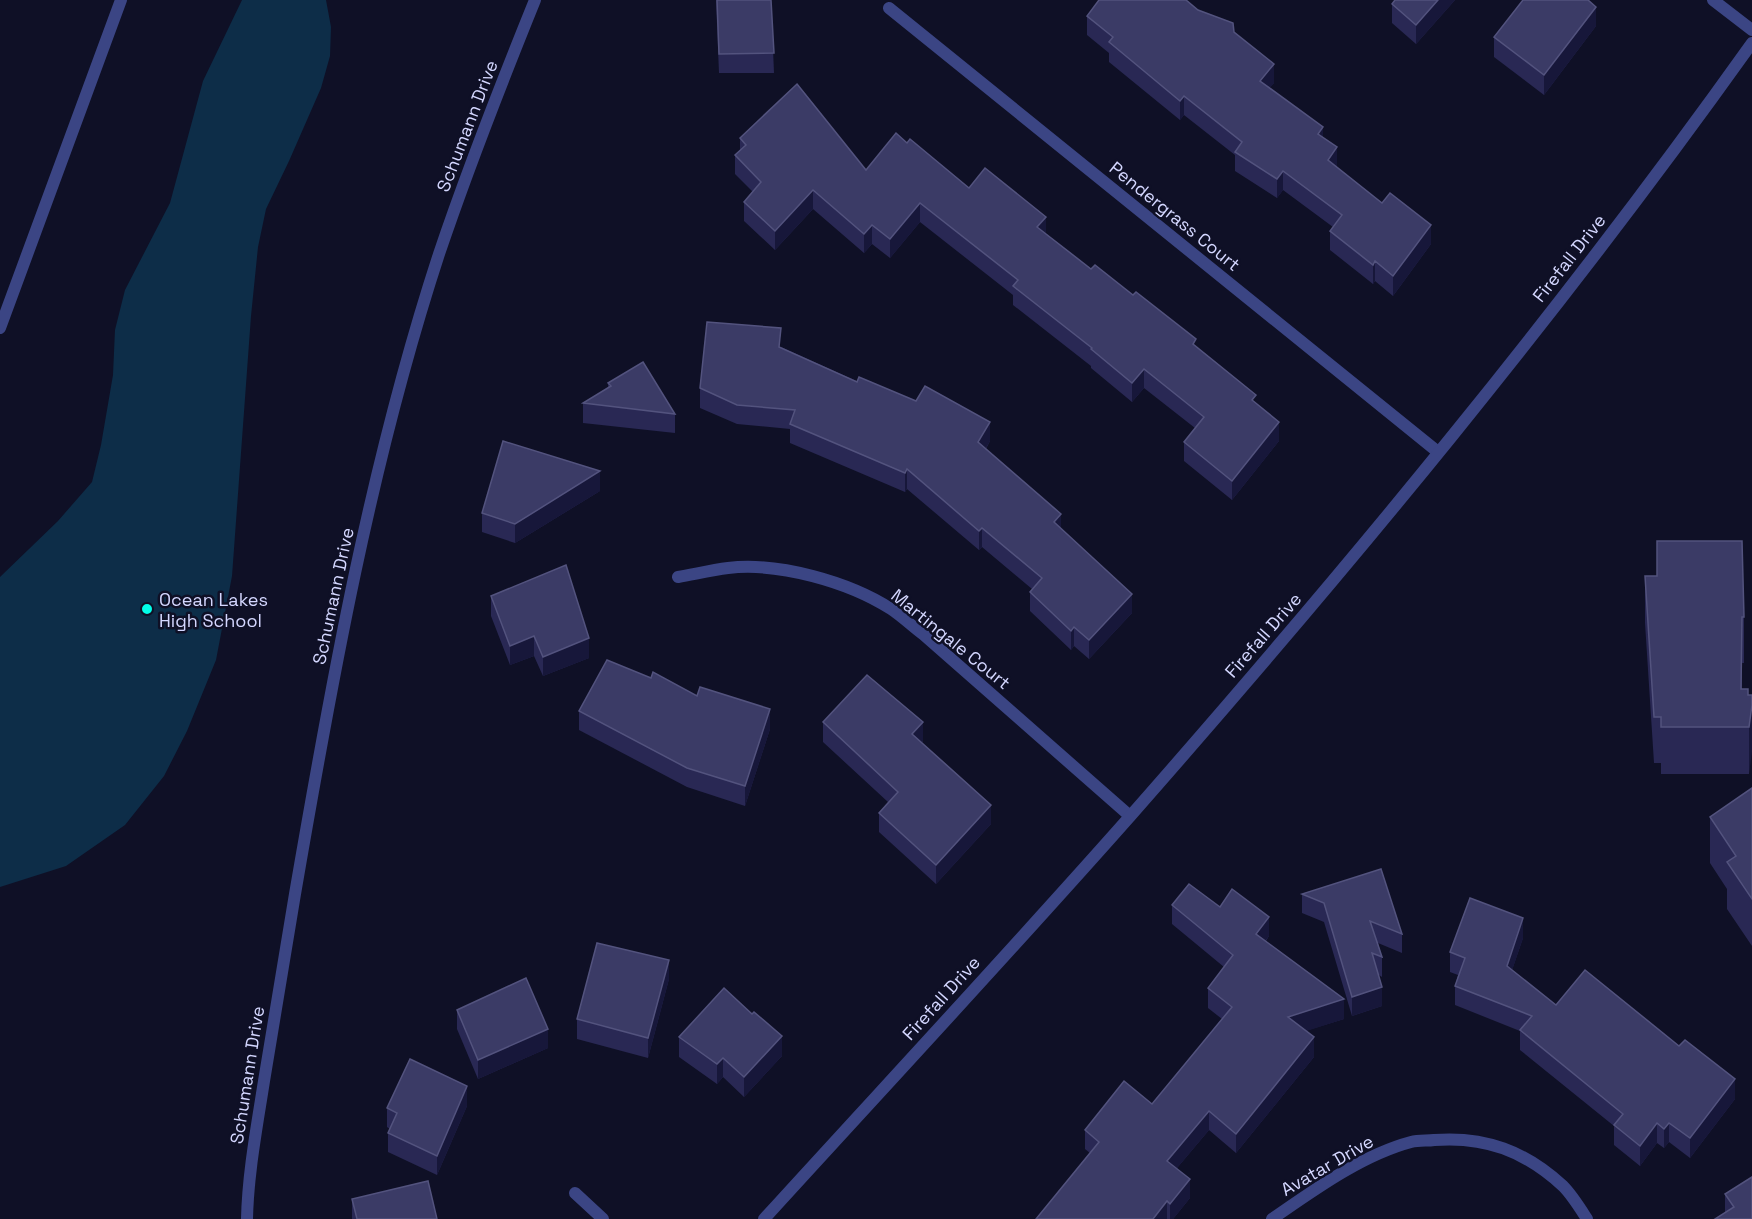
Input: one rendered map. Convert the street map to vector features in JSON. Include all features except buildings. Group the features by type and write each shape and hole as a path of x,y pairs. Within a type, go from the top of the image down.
{"street":[{"path":"0,328 122,0"},
{"name":"Schumann Drive","path":"247,1219 255,1135 317,767 359,557 396,400 439,256 487,120 535,0"},
{"path":"1713,0 1752,30"},
{"name":"Pendergrass Court","path":"889,8 1438,452"},
{"name":"Firefall Drive","path":"764,1219 1130,816 1295,626 1438,452 1594,256 1752,43"},
{"name":"Martingale Court","path":"678,577 730,568 772,568 816,577 858,592 892,610 924,635 1130,816"},
{"name":"Avatar Drive","path":"1272,1219 1313,1191 1376,1156 1413,1142 1460,1138 1498,1146 1534,1163 1564,1188 1587,1219"},
{"path":"574,1193 603,1219"}],"water":[{"path":"242,0 326,0 331,27 330,56 321,88 266,209 258,247 232,576 216,660 187,731 164,776 125,825 66,866 0,887 0,577 58,521 92,482 113,375 115,330 125,290 170,203 203,81"}],"place":[{"name":"Ocean Lakes High School","path":"147,609"}]}
